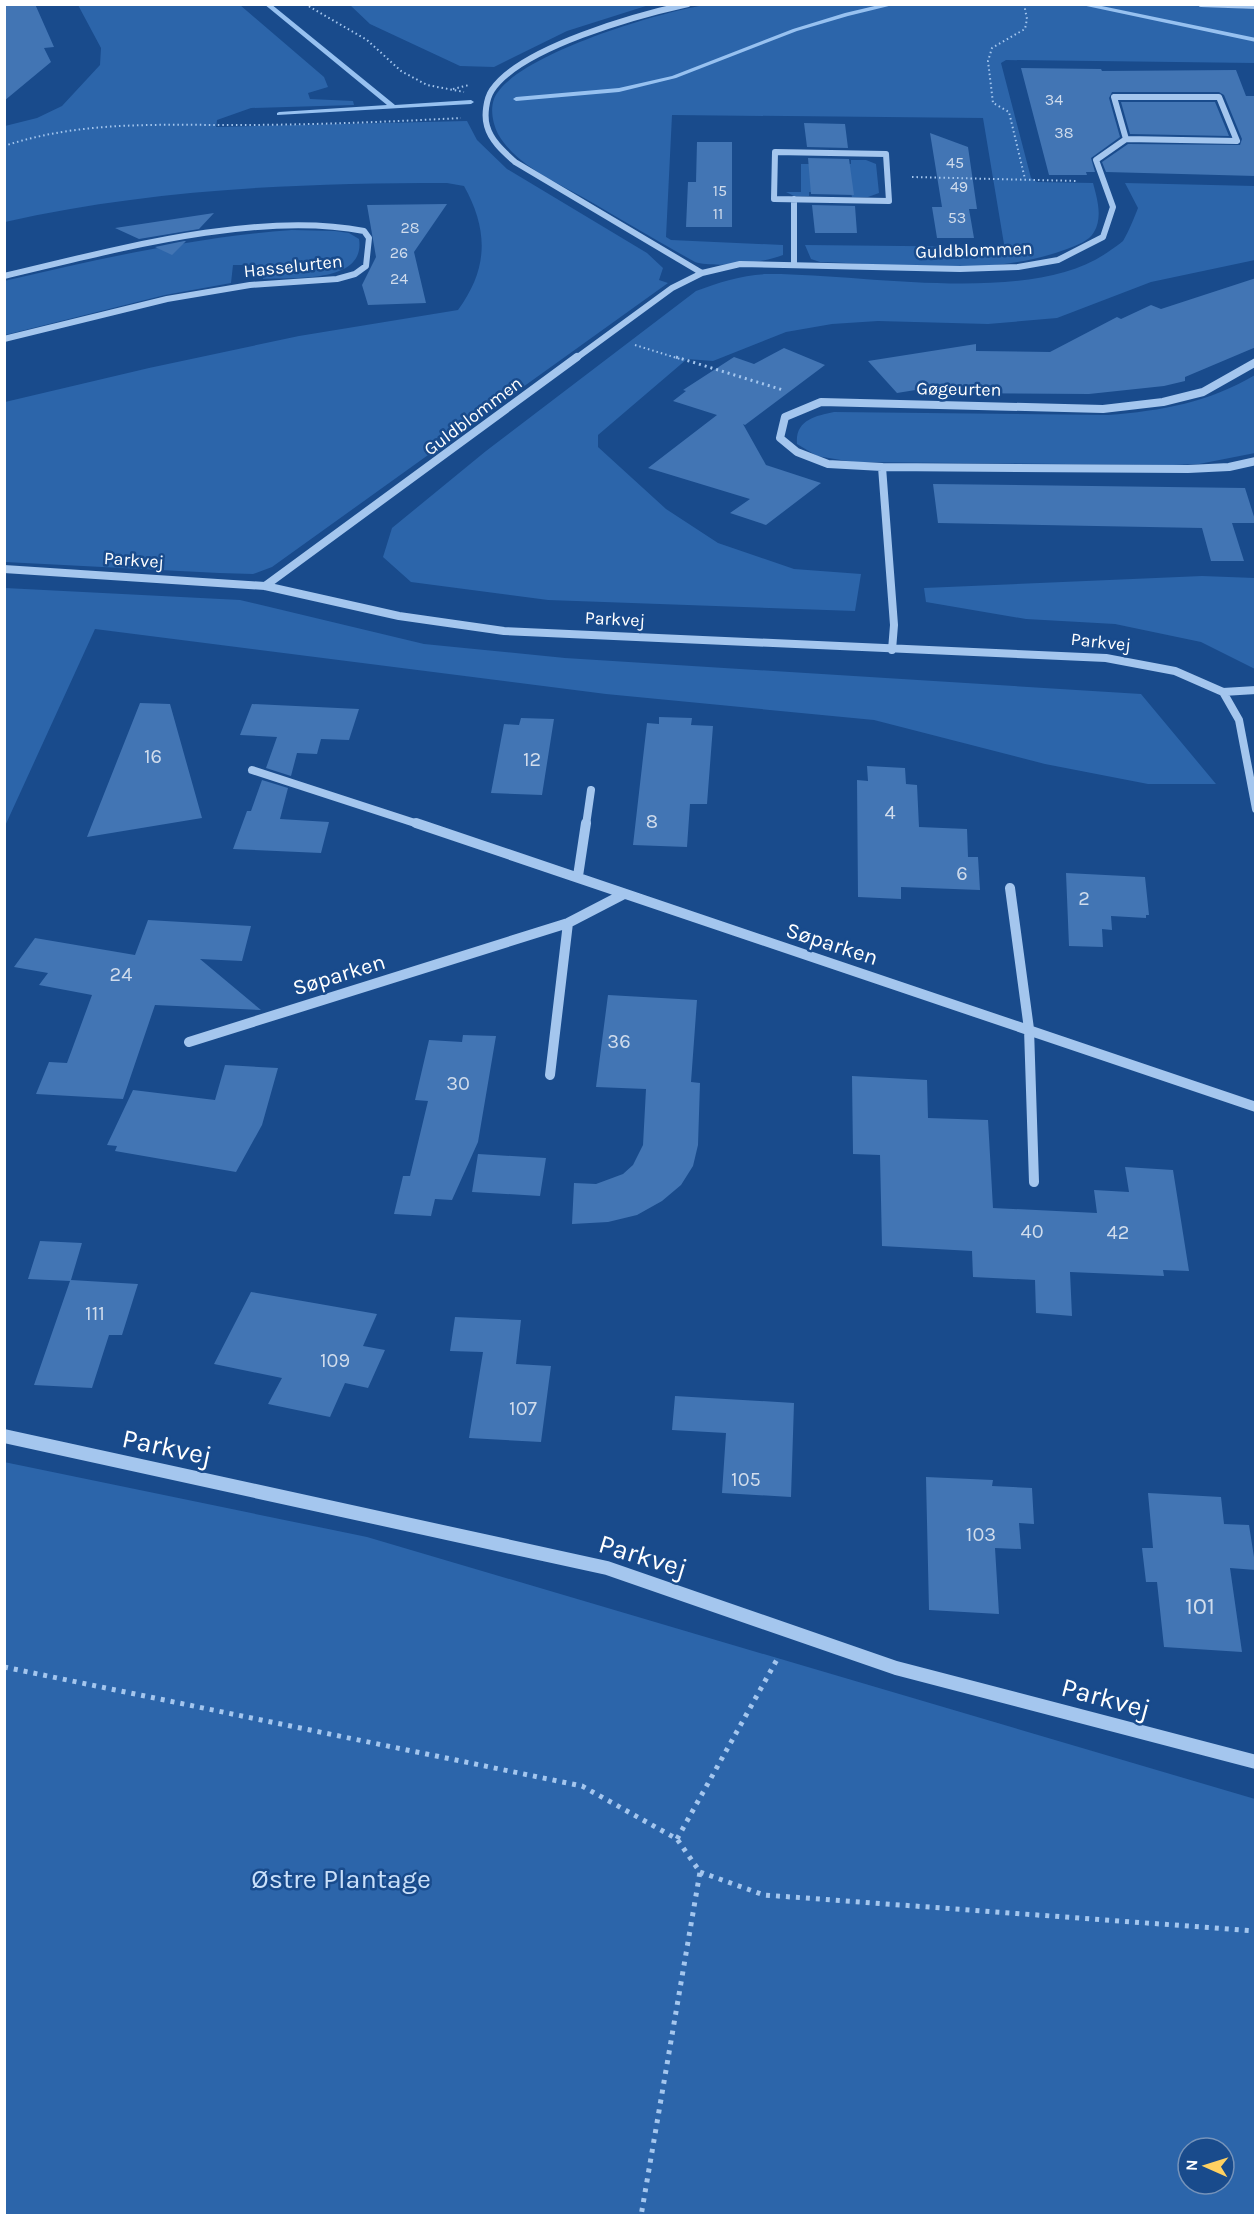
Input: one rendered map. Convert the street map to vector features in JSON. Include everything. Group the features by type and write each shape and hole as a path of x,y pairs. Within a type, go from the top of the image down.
{"street":[{"path":"688,4 664,9 566,42 505,77 492,90 486,124 496,143 515,162 702,273"},
{"path":"1201,4 1256,6"},
{"path":"1114,97 1219,97 1237,141 1126,139 1114,97"},
{"name":"Guldblommen","path":"265,586 672,288 702,273 740,264 960,269 1018,267 1058,260 1103,237 1113,207 1096,160 1126,139"},
{"path":"775,152 886,154 889,201 794,199 774,199 775,152"},
{"path":"794,199 794,264"},
{"name":"Hasselurten","path":"4,276 161,240 217,231 286,226 346,227 364,231 369,238 366,266 355,274 337,279 250,285 167,299 4,339"},
{"name":"Gøgeurten","path":"1256,362 1203,392 1163,402 1103,409 821,402 785,417 780,438 797,452 828,464 882,467 1188,469 1229,467 1256,461"},
{"path":"882,467 894,625 892,650"},
{"name":"Parkvej","path":"4,569 265,586 399,616 504,631 1106,658 1175,671 1223,692 1256,690"},
{"path":"1223,692 1239,720 1256,808"},
{"name":"Søparken","path":"252,770 578,876 622,895 1029,1029 1256,1107"},
{"path":"578,876 591,790"},
{"path":"1010,888 1029,1029 1034,1182"},
{"name":"Søparken","path":"189,1042 568,923 622,895"},
{"path":"550,1075 568,923"},
{"name":"Parkvej","path":"4,1436 607,1568 896,1668 1256,1762"}],"path":[{"path":"305,4 367,40 401,71 428,86 489,98"},
{"path":"1024,4 1027,19 1025,28 992,48 988,62 993,103 1009,112 1025,179"},
{"path":"4,146 36,134 65,128 115,125 304,123 486,116"},
{"path":"887,177 1104,181"},
{"path":"606,336 821,402"},
{"path":"677,1839 793,1632"},
{"path":"4,1667 582,1786 677,1839 700,1872 764,1895 1256,1931"},
{"path":"641,2216 700,1872"}],"green space":[{"path":"1164,4 1255,9 1255,63 1006,60 1001,63 1031,178 1037,182 1093,183 1099,214 1094,232 1082,242 1038,258 1007,264 945,267 820,262 811,259 805,245 999,247 1004,244 983,118 672,115 666,237 671,240 783,245 783,255 775,258 715,265 695,262 541,174 506,146 498,134 493,117 494,99 506,83 528,67 557,52 624,26 706,5"},
{"path":"78,5 240,5 324,77 328,87 308,93 310,99 353,101 354,105 251,108 217,120 216,127 467,121 477,140 507,169 647,253 663,268 659,280 668,283 272,567 253,574 5,562 5,402 299,336 458,310 468,295 480,265 481,234 472,203 464,186 447,183 336,184 225,190 115,202 5,222 5,126 37,118 62,106 100,65 101,48"},
{"path":"350,5 649,5 567,31 494,67 460,66 370,24"},
{"path":"851,160 866,160 876,164 879,193 868,197 852,197 851,193 809,192 809,196 794,196 786,192 801,192 801,164 851,164"},
{"path":"1125,183 1255,186 1255,260 1151,282 1057,318 988,324 878,321 832,324 786,332 713,361 687,359 598,435 598,447 666,509 718,543 794,569 861,574 855,611 548,600 411,582 383,557 392,528 486,451 696,291 731,280 767,274 944,283 991,283 1035,278 1075,269 1108,252 1123,241 1138,208"},
{"path":"292,230 349,233 359,239 358,254 351,264 340,271 308,277 263,279 263,265 233,265 231,283 165,295 5,335 4,281 183,243"},
{"path":"1255,375 1255,453 1199,464 853,462 817,456 797,444 799,429 803,424 820,415 834,412 1108,415 1184,404 1220,392"},
{"path":"1202,576 1255,578 1255,669 1201,642 1115,624 1026,619 926,602 924,588"},
{"path":"5,588 240,600 424,644 565,658 1141,694 1216,784 1148,784 1045,764 874,720 606,694 95,629 5,826"},
{"name":"Østre Plantage","path":"4,1462 367,1537 1255,1799 1255,2215 5,2215"}],"building":[{"path":"4,4 35,4 54,47 44,48 51,62 4,101"},
{"path":"1021,68 1101,69 1102,71 1236,70 1246,96 1256,96 1256,176 1106,172 1102,162 1128,144 1240,145 1242,139 1224,95 1219,92 1112,92 1109,98 1120,137 1091,158 1095,172 1086,172 1087,175 1049,175"},
{"path":"1121,102 1215,102 1229,136 1130,134"},
{"path":"804,123 845,124 848,148 807,147"},
{"path":"930,133 968,147 977,209 969,209 974,238 937,238 932,207 942,207"},
{"path":"697,142 732,142 732,227 686,227 688,182 696,182"},
{"path":"808,158 849,159 854,195 811,194"},
{"path":"447,204 414,252 426,303 368,305 362,285 376,257 367,205"},
{"path":"812,205 855,206 857,233 815,233"},
{"path":"214,213 199,229 139,239 115,228"},
{"path":"184,241 186,241 172,255 155,247"},
{"path":"1256,278 1256,347 1185,377 1185,381 1164,386 1089,394 940,393 940,386 897,393 868,361 976,344 976,351 1050,352 1117,317 1121,319 1151,305 1161,309"},
{"path":"784,348 825,365 745,425 743,424 766,465 821,483 766,525 730,513 750,499 648,468 717,415 673,401 686,391 683,390 734,357 754,364"},
{"path":"933,484 1245,488 1256,523 1232,523 1244,561 1211,561 1202,528 938,523"},
{"path":"140,703 170,704 202,818 87,837"},
{"path":"252,704 359,709 349,740 321,739 317,754 297,753 291,776 266,768 277,737 240,735"},
{"path":"659,717 692,718 691,725 713,726 707,804 690,804 687,847 633,845 647,723 659,724"},
{"path":"521,718 554,719 542,795 491,793 504,724 519,725"},
{"path":"867,766 905,768 906,784 917,785 919,827 967,829 968,857 978,857 980,890 901,887 901,899 858,897 857,780 868,781"},
{"path":"262,780 288,788 280,819 329,822 321,853 233,849 247,811 251,811"},
{"path":"1066,873 1145,877 1149,915 1146,915 1146,918 1111,916 1112,930 1102,929 1103,947 1069,946"},
{"path":"148,920 251,926 242,961 200,959 261,1010 155,1005 123,1099 36,1094 49,1062 67,1063 92,995 39,985 48,973 14,967 35,938 135,955"},
{"path":"608,995 697,1000 691,1082 700,1083 698,1145 693,1166 681,1185 662,1201 637,1215 608,1222 572,1224 574,1183 596,1184 623,1174 633,1165 643,1145 646,1089 596,1087"},
{"path":"463,1035 496,1036 478,1142 452,1200 435,1199 431,1216 394,1214 403,1176 410,1176 428,1101 415,1100 429,1040 462,1042"},
{"path":"225,1065 278,1068 262,1125 236,1172 115,1151 117,1146 107,1145 133,1090 215,1100"},
{"path":"852,1076 927,1080 928,1118 988,1120 993,1208 1097,1213 1094,1190 1129,1192 1125,1167 1173,1170 1189,1271 1163,1270 1164,1276 1070,1272 1072,1316 1036,1313 1035,1280 973,1277 972,1251 882,1246 880,1155 853,1154"},
{"path":"478,1154 546,1158 540,1196 472,1192"},
{"path":"40,1241 82,1243 71,1280 138,1284 122,1335 109,1335 92,1388 34,1385 70,1281 28,1279"},
{"path":"251,1292 377,1314 363,1346 385,1350 368,1388 345,1383 330,1417 268,1404 282,1378 214,1364"},
{"path":"455,1317 521,1320 516,1364 551,1366 541,1442 469,1438 483,1352 450,1351"},
{"path":"675,1396 794,1403 791,1497 722,1493 726,1433 672,1430"},
{"path":"926,1477 993,1480 992,1486 1032,1488 1034,1524 1019,1523 1021,1549 995,1548 999,1614 929,1610"},
{"path":"1148,1493 1221,1497 1224,1524 1249,1525 1256,1570 1230,1568 1242,1652 1164,1647 1157,1582 1146,1582 1142,1548 1153,1548"}],"waterway":[{"path":"267,4 392,106"},
{"path":"516,99 619,90 674,77 795,30 847,14 894,4"},
{"path":"1080,4 1256,40"},
{"path":"279,114 471,102"}]}
